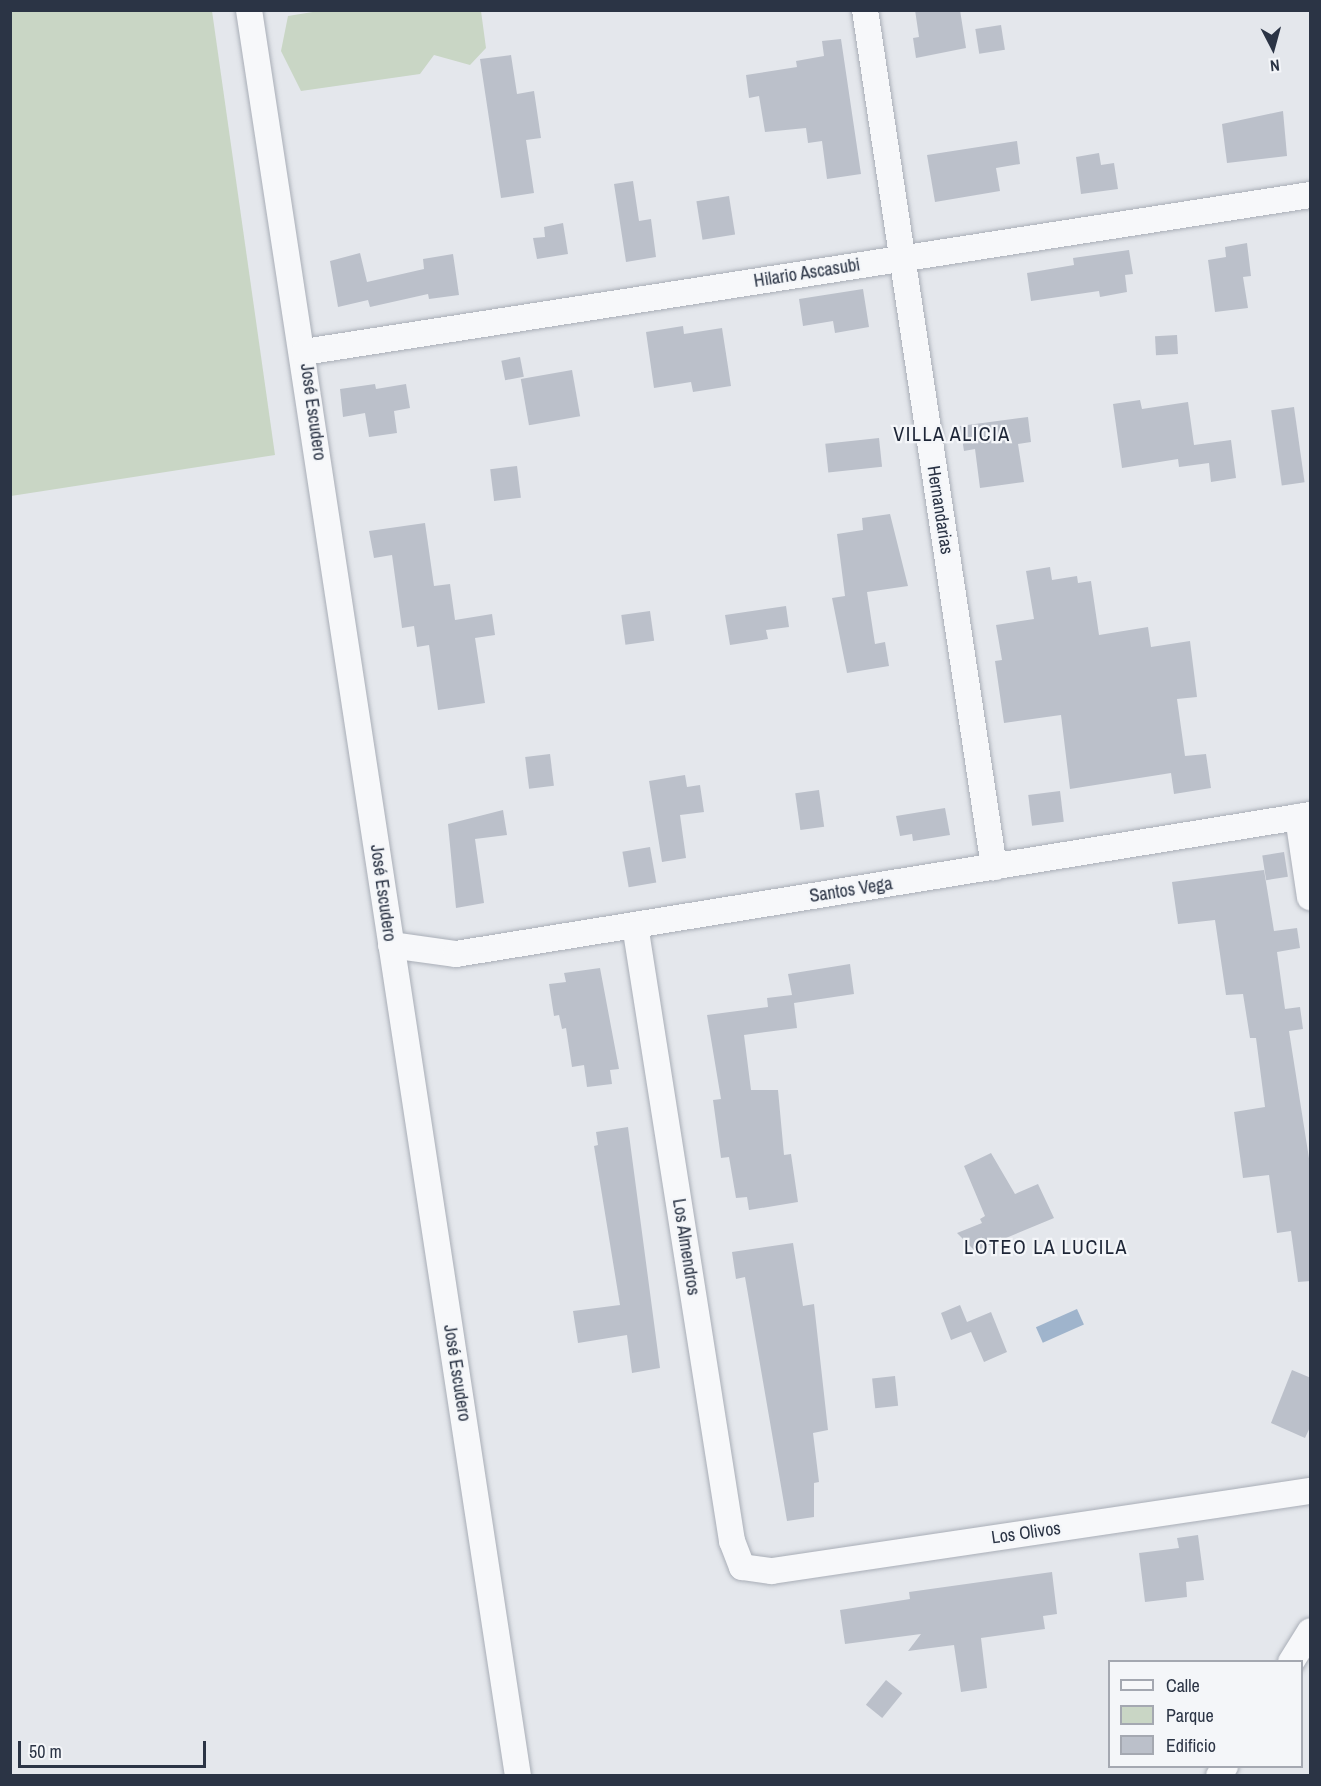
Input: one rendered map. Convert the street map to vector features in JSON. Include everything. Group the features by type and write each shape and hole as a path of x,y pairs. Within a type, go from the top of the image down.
{"street":[{"name":"José Escudero","path":"249,10 304,352 391,945 518,1776"},
{"name":"Hernandarias","path":"865,10 994,867"},
{"name":"Hilario Ascasubi","path":"304,352 1311,195"},
{"name":"Santos Vega","path":"391,945 456,954 1304,816"},
{"path":"1304,816 1311,897"},
{"name":"Los Almendros","path":"635,925 732,1541 742,1567"},
{"name":"Los Olivos","path":"742,1567 772,1571 1311,1491"},
{"path":"1293,1660 1311,1632"}],"green space":[{"path":"11,10 212,11 275,455 11,496"},
{"path":"325,10 481,11 486,48 470,65 434,55 420,74 301,91 281,51 288,16"}],"water":[{"path":"1077,1309 1084,1325 1043,1343 1036,1327"}],"building":[{"path":"915,10 960,10 966,48 916,58 913,38 919,37"},
{"path":"1001,25 1005,50 979,54 975,29"},
{"path":"841,39 861,174 827,179 822,141 808,143 806,128 765,132 759,96 749,98 746,75 797,67 796,61 824,56 822,41"},
{"path":"511,55 517,94 534,91 541,138 526,140 534,193 501,198 480,59"},
{"path":"1283,111 1287,156 1227,163 1222,124"},
{"path":"1017,141 1020,164 996,168 1000,191 935,202 927,155"},
{"path":"1099,153 1101,165 1114,163 1118,189 1081,194 1076,157"},
{"path":"633,181 639,221 651,219 656,257 626,262 614,184"},
{"path":"729,196 735,235 703,240 696,201"},
{"path":"563,223 568,254 537,259 533,238 545,237 544,227"},
{"path":"1247,243 1251,276 1243,277 1248,308 1215,312 1208,260 1226,257 1225,247"},
{"path":"1129,250 1133,274 1125,275 1127,292 1100,297 1099,291 1031,301 1027,273 1074,265 1073,258"},
{"path":"360,253 367,282 424,269 423,259 453,254 459,295 429,299 428,294 370,307 368,300 338,307 330,261"},
{"path":"863,289 869,327 835,333 833,321 803,326 799,299"},
{"path":"683,326 684,334 722,328 731,386 693,392 691,382 654,388 646,332"},
{"path":"1177,335 1178,354 1156,355 1155,336"},
{"path":"520,357 524,377 505,380 501,361"},
{"path":"572,370 580,416 529,425 521,379"},
{"path":"375,384 376,389 406,384 410,408 394,411 397,433 369,437 365,413 343,417 340,389"},
{"path":"1140,400 1142,409 1188,402 1194,445 1231,440 1236,478 1211,482 1209,463 1179,467 1178,459 1122,468 1113,404"},
{"path":"1294,407 1305,482 1282,485 1271,410"},
{"path":"1028,417 1031,442 1018,444 1024,482 980,488 975,449 964,451 960,426"},
{"path":"879,438 882,467 828,472 825,444"},
{"path":"517,466 521,498 494,501 490,469"},
{"path":"890,514 908,586 867,592 875,644 885,642 889,666 847,673 832,598 845,596 837,534 863,530 862,518"},
{"path":"425,523 434,586 450,584 455,620 492,614 495,635 475,638 485,703 438,710 429,645 417,647 414,626 402,628 392,555 374,558 369,531"},
{"path":"1050,567 1052,580 1077,576 1078,583 1091,581 1099,635 1148,627 1151,647 1190,641 1197,697 1177,699 1185,756 1206,754 1211,788 1174,794 1171,773 1070,789 1061,715 1004,723 995,661 1002,660 996,625 1034,619 1026,571"},
{"path":"786,606 789,627 766,630 768,639 730,645 725,615"},
{"path":"650,611 654,641 625,645 621,615"},
{"path":"550,754 554,786 529,789 525,757"},
{"path":"685,775 687,787 700,785 704,812 680,815 686,858 662,862 649,781"},
{"path":"819,790 824,827 800,830 795,793"},
{"path":"1060,791 1064,822 1032,826 1028,795"},
{"path":"945,808 950,835 913,841 912,834 900,836 896,816"},
{"path":"503,810 507,835 475,839 484,903 456,908 448,824"},
{"path":"650,847 656,882 629,887 622,852"},
{"path":"1284,852 1288,877 1266,880 1262,855"},
{"path":"1264,870 1274,931 1297,928 1300,948 1277,952 1285,1009 1300,1007 1303,1029 1289,1031 1311,1171 1311,1281 1298,1282 1291,1231 1277,1233 1269,1175 1243,1178 1234,1112 1265,1107 1256,1038 1250,1038 1243,994 1226,995 1215,920 1178,924 1172,882"},
{"path":"850,964 854,994 794,1003 797,1028 744,1035 751,1090 778,1090 784,1155 791,1154 798,1202 749,1210 747,1197 736,1198 729,1157 721,1158 713,1100 721,1099 707,1015 768,1007 767,998 792,995 788,974"},
{"path":"600,968 619,1069 610,1070 612,1084 587,1087 584,1065 572,1067 566,1028 562,1029 559,1015 554,1016 549,984 566,982 564,973"},
{"path":"628,1127 660,1368 632,1373 627,1335 578,1343 573,1311 620,1305 594,1146 598,1145 596,1132"},
{"path":"991,1153 1015,1194 1038,1184 1054,1218 975,1251 957,1233 982,1223 980,1219 985,1216 964,1166"},
{"path":"793,1243 803,1306 814,1304 828,1430 813,1433 819,1482 814,1483 814,1517 787,1521 745,1277 736,1279 732,1252"},
{"path":"960,1305 967,1322 991,1312 1007,1352 984,1362 971,1332 951,1340 941,1313"},
{"path":"1292,1370 1311,1378 1311,1425 1305,1438 1271,1423"},
{"path":"895,1376 898,1406 875,1408 872,1378"},
{"path":"1198,1535 1204,1580 1186,1582 1187,1597 1145,1602 1139,1553 1179,1548 1177,1538"},
{"path":"1052,1572 1057,1614 1043,1616 1045,1629 981,1638 987,1688 961,1692 954,1645 908,1651 921,1634 845,1644 840,1610 910,1599 909,1592"},
{"path":"886,1680 902,1693 882,1718 866,1705"}],"district":[{"name":"VILLA ALICIA","path":"952,433"},
{"name":"LOTEO LA LUCILA","path":"1046,1246"}]}
